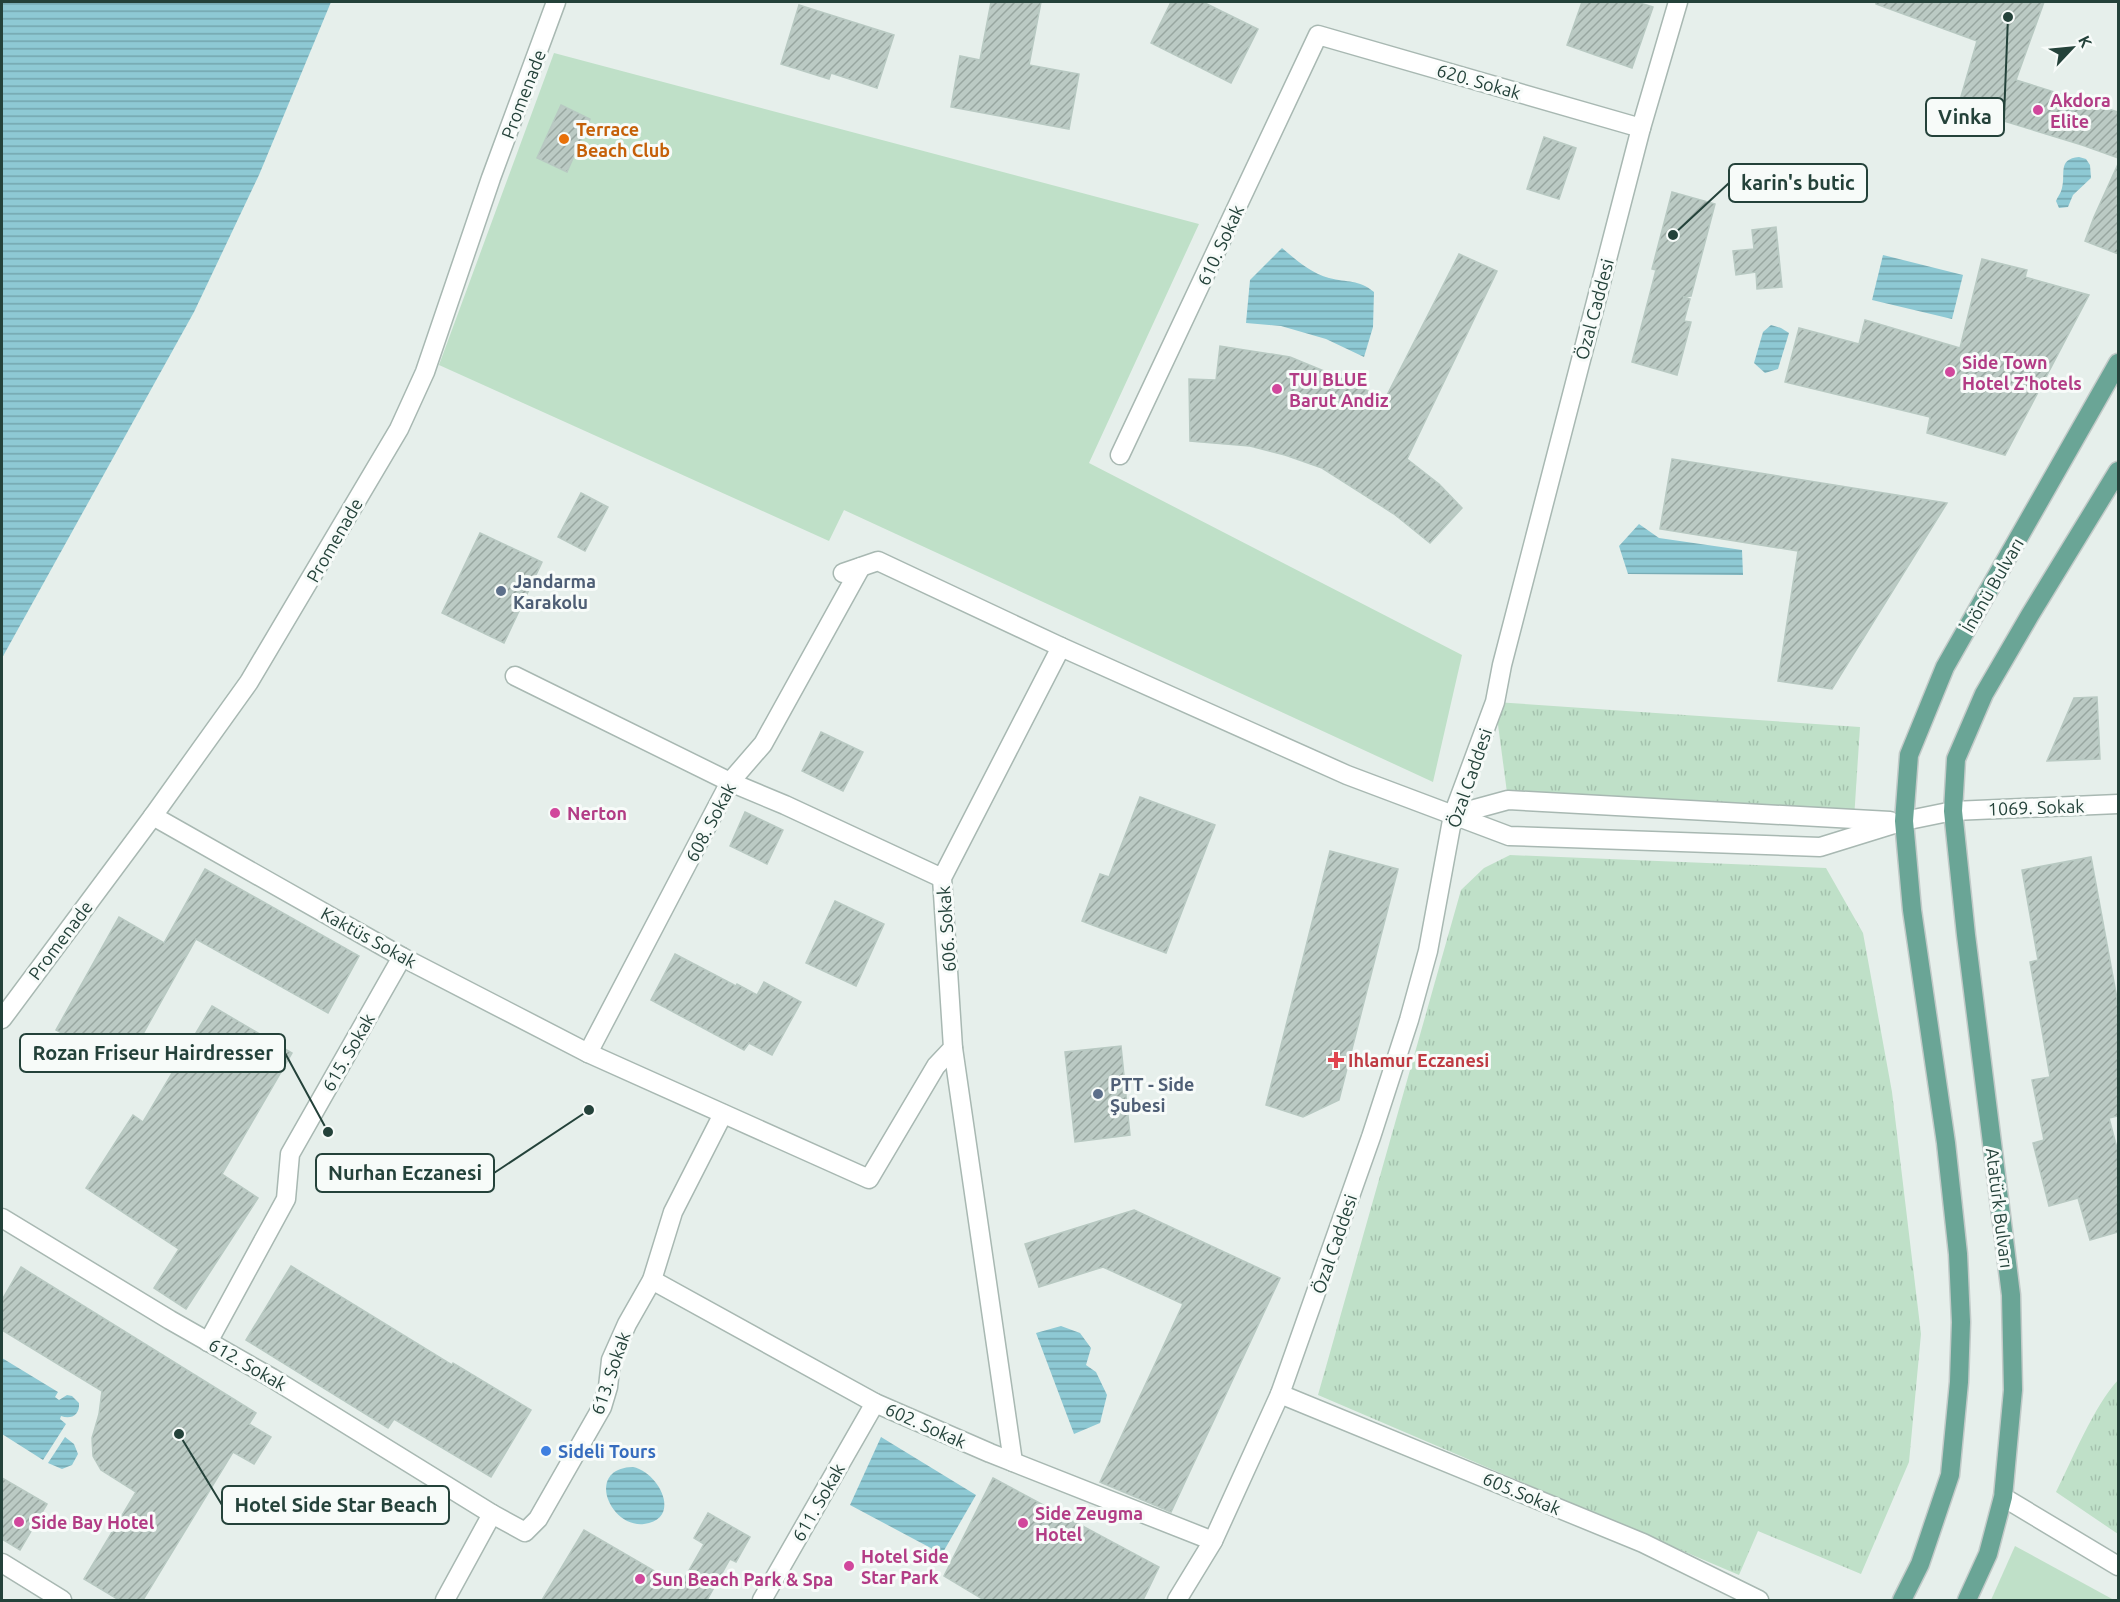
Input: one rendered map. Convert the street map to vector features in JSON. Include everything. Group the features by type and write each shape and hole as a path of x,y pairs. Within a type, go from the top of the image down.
{"main road":[{"name":"İnönü Bulvarı","path":"1904,821 1909,755 1945,667 2118,363"},
{"path":"1953,811 1956,759 1984,694 2118,471"},
{"name":"Atatürk Bulvarı","path":"1953,811 1966,935 2011,1295 2013,1390 2003,1497 1988,1554 1967,1600"},
{"path":"1902,1600 1920,1564 1950,1475 1959,1382 1961,1322 1958,1254 1946,1143 1912,910 1904,821"}],"street":[{"name":"Promenade","path":"2,1019 249,682 399,429 425,372 491,178 556,2"},
{"name":"Özal Caddesi","path":"1177,1600 1213,1541 1280,1394 1371,1137 1409,1020 1428,951 1453,815 1495,702 1502,665 1641,128 1678,2"},
{"name":"620. Sokak","path":"1318,35 1641,128"},
{"name":"610. Sokak","path":"1120,455 1318,35"},
{"path":"843,573 878,561 1061,647 1347,776 1509,836 1821,847 1904,821"},
{"name":"608. Sokak","path":"588,1053 730,782 763,744 861,567"},
{"name":"606. Sokak","path":"1013,1462 953,1048 942,878 1061,647"},
{"path":"515,676 730,782 942,878"},
{"path":"1453,815 1508,800 1904,821"},
{"name":"1069. Sokak","path":"1904,821 1953,811 2118,804"},
{"name":"Kaktüs Sokak","path":"153,816 402,957 588,1053 869,1179 936,1066 953,1048"},
{"name":"615. Sokak","path":"208,1341 286,1199 290,1154 402,957"},
{"name":"613. Sokak","path":"492,1514 525,1532 538,1519 602,1407 608,1387 610,1360 652,1280 673,1212 723,1114"},
{"name":"612. Sokak","path":"2,1218 272,1378 492,1514"},
{"name":"602. Sokak","path":"652,1280 875,1403 1013,1462 1213,1541"},
{"name":"605.Sokak","path":"1280,1394 1643,1543 1759,1600"},
{"name":"611. Sokak","path":"762,1600 875,1403"},
{"path":"2003,1497 2118,1566"},
{"path":"445,1600 492,1514"},
{"path":"2,1563 62,1600"}],"green space":[{"path":"554,53 1199,224 1089,463 1462,655 1433,782 844,510 829,541 439,365"},
{"path":"1495,702 1860,727 1854,819 1508,800"},
{"path":"1510,855 1826,868 1863,933 1892,1092 1921,1334 1909,1462 1861,1574 1758,1531 1739,1575 1318,1395 1461,890 1484,868"},
{"path":"2118,1380 2118,1534 2056,1492 2092,1418"},
{"path":"2015,1546 2114,1600 1991,1600"}],"water":[{"path":"2,2 331,2 259,175 194,312 2,658"},
{"path":"2072,158 2086,159 2090,165 2091,178 2073,195 2068,207 2059,208 2056,201 2062,188 2065,164"},
{"path":"1282,248 1316,273 1329,278 1358,283 1374,292 1373,327 1364,357 1326,339 1281,326 1246,323 1250,280"},
{"path":"1883,255 1963,275 1952,319 1872,300"},
{"path":"1771,325 1789,333 1778,369 1765,373 1754,363 1763,332"},
{"path":"1639,524 1659,538 1742,550 1743,575 1628,574 1619,546"},
{"path":"1061,1326 1080,1333 1091,1348 1086,1365 1096,1372 1107,1395 1100,1423 1074,1434 1036,1333"},
{"path":"2,1358 58,1392 55,1397 59,1400 67,1395 72,1396 79,1403 78,1411 74,1416 61,1416 60,1419 66,1424 43,1460 2,1434"},
{"path":"65,1437 74,1444 78,1454 72,1465 62,1469 48,1463"},
{"path":"881,1437 976,1495 942,1554 850,1505"},
{"path":"633,1467 643,1471 651,1478 663,1496 662,1514 656,1520 644,1524 632,1523 621,1517 612,1508 607,1497 606,1487 610,1477 618,1470"}],"building":[{"path":"991,2 1041,2 1029,65 1079,74 1069,129 951,107 960,56 980,60"},
{"path":"1171,2 1203,2 1258,29 1231,83 1151,43"},
{"path":"1582,2 1637,2 1653,7 1632,68 1567,45"},
{"path":"1876,2 2044,2 2016,80 2118,112 2118,158 1958,107 1977,41 1876,4"},
{"path":"799,5 894,35 877,88 831,73 829,79 781,64"},
{"name":"Terrace Beach Club","path":"561,105 590,119 567,172 537,158"},
{"path":"1544,137 1576,148 1559,199 1527,189"},
{"name":"Akdora Elite","path":"2118,164 2118,254 2085,241"},
{"path":"1672,192 1715,204 1691,296 1683,297 1690,299 1684,321 1691,322 1677,375 1632,362 1656,270 1652,269"},
{"path":"1776,227 1782,287 1757,289 1756,272 1736,275 1733,251 1754,249 1752,230"},
{"name":"TUI BLUE Barut Andiz","path":"1459,254 1497,271 1407,459 1439,484 1462,508 1430,543 1394,514 1322,468 1250,446 1190,441 1189,379 1216,380 1220,346 1290,357 1385,399"},
{"name":"Side Town Hotel Z'hotels","path":"1982,259 2027,270 2025,277 2089,295 2005,455 1927,433 1930,417 1785,382 1799,328 1859,344 1865,320 1960,348"},
{"path":"1672,459 1947,503 1832,689 1778,681 1798,551 1660,529"},
{"path":"581,493 608,507 585,551 558,537"},
{"path":"480,533 542,562 504,643 442,613"},
{"path":"2097,697 2100,759 2047,761 2074,698"},
{"path":"821,732 863,752 843,791 802,771"},
{"path":"1140,797 1215,825 1166,953 1082,921 1100,874 1109,877"},
{"path":"745,812 783,830 767,864 730,846"},
{"path":"1330,851 1398,869 1339,1100 1303,1117 1266,1105"},
{"path":"2091,857 2118,1004 2118,1116 2109,1118 2118,1152 2118,1232 2090,1240 2078,1198 2049,1206 2033,1143 2044,1140 2032,1080 2050,1077 2030,962 2038,960 2022,870"},
{"path":"205,869 359,956 328,1013 196,939 124,1068 56,1030 119,917 164,943"},
{"path":"835,901 884,924 856,986 806,963"},
{"path":"675,954 757,995 764,982 801,1002 772,1055 749,1043 744,1050 651,1000"},
{"path":"212,1006 292,1053 222,1174 258,1198 186,1309 154,1288 179,1249 86,1188 133,1115 143,1122"},
{"name":"PTT - Side Şubesi","path":"1121,1046 1130,1135 1075,1142 1065,1052"},
{"path":"1134,1210 1280,1278 1171,1512 1100,1482 1183,1304 1103,1267 1039,1287 1025,1244"},
{"path":"291,1266 452,1365 453,1363 531,1410 491,1477 394,1419 388,1428 246,1340"},
{"path":"21,1267 256,1413 249,1424 271,1437 254,1464 233,1452 143,1600 119,1600 84,1579 136,1492 101,1470 93,1456 92,1438 99,1414 102,1391 2,1330 2,1300"},
{"name":"Side Bay Hotel","path":"2,1478 47,1504 20,1550 2,1539"},
{"name":"Side Zeugma Hotel","path":"993,1478 1159,1567 1143,1600 984,1600 944,1576"},
{"path":"708,1513 750,1537 736,1562 730,1559 707,1600 542,1600 584,1530 680,1586 704,1544 694,1538"}],"place":[{"name":"Vinka","path":"2008,17"},
{"name":"Akdora Elite","path":"2038,110"},
{"name":"Terrace Beach Club","path":"564,139"},
{"name":"karin's butic","path":"1673,235"},
{"name":"Side Town Hotel Z'hotels","path":"1950,372"},
{"name":"TUI BLUE Barut Andiz","path":"1277,389"},
{"name":"Jandarma Karakolu","path":"501,591"},
{"name":"Nerton","path":"555,813"},
{"name":"Ihlamur Eczanesi","path":"1336,1060"},
{"name":"PTT - Side Şubesi","path":"1098,1094"},
{"name":"Nurhan Eczanesi","path":"589,1110"},
{"name":"Rozan Friseur Hairdresser","path":"328,1132"},
{"name":"Hotel Side Star Beach","path":"179,1434"},
{"name":"Sideli Tours","path":"546,1451"},
{"name":"Side Bay Hotel","path":"19,1522"},
{"name":"Side Zeugma Hotel","path":"1023,1523"},
{"name":"Hotel Side Star Park","path":"849,1566"},
{"name":"Sun Beach Park & Spa","path":"640,1579"}]}
